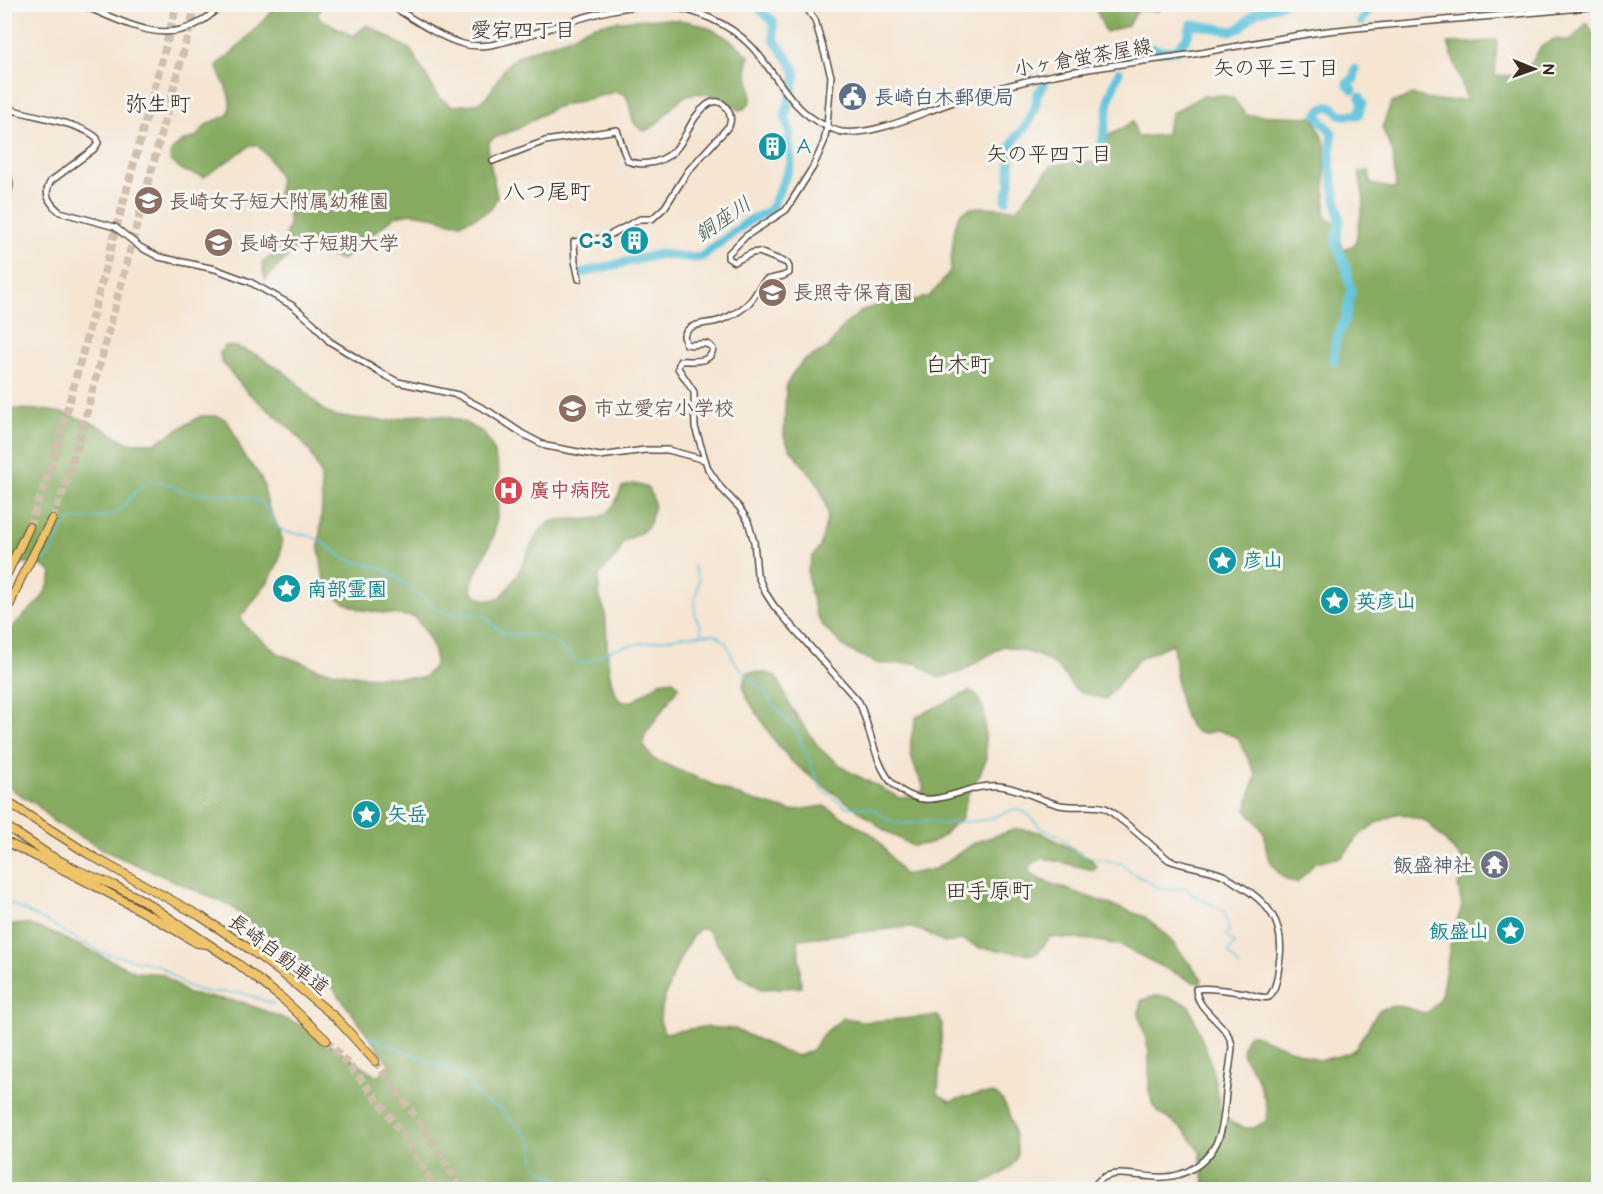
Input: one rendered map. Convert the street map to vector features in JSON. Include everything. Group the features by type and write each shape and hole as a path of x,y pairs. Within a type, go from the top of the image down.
{"highway":[{"path":"4,611 10,604 52,519"},
{"path":"4,580 29,527"},
{"path":"4,571 20,547"},
{"path":"4,602 20,580"},
{"name":"長崎自動車道","path":"4,798 90,855 224,932 283,974 336,1018 375,1061"},
{"path":"4,825 49,855 144,901 210,945"},
{"path":"4,841 130,904 197,943 210,945"},
{"name":"長崎自動車道","path":"210,945 284,1000 327,1040"}],"street":[{"path":"80,4 145,30 165,33 191,27 213,14 222,4"},
{"name":"小ヶ倉蛍茶屋線","path":"389,4 456,42 474,46 505,42 603,12 624,8 654,6 682,9 718,22 745,40 794,103 813,120 838,131 859,132 891,124 1016,83 1080,70 1279,38 1430,21 1599,6"},
{"path":"799,4 808,10 815,20 831,76 824,142 819,155 786,210 746,236 728,254 728,258 735,262 752,253 761,252 787,263 789,273 765,280 746,306 725,318 688,329 684,339 688,345 709,344 712,354 702,360 678,363 678,368 694,392 695,427 705,460 714,478 748,521 757,573 765,592 774,606 859,702 866,716 880,765 894,785 907,794 921,799 938,800 981,787 1001,786 1022,791 1058,805 1106,808 1169,860 1226,876 1247,889 1262,902 1274,918 1281,935 1275,988 1269,997 1260,998 1245,993 1204,988 1197,990 1201,1003 1229,1036 1232,1046 1221,1130 1214,1148 1201,1163 1179,1175 1164,1178 1109,1175 1098,1181 1092,1190"},
{"path":"494,161 545,141 618,130 628,161 640,164 651,163 667,158 675,152 699,113 709,103 716,102 728,109 731,116 729,126 688,171 665,207 652,219 640,219 604,237 574,242 579,279"},
{"path":"4,106 80,129 98,139 94,149 48,185 49,201 60,212 115,227 140,247 159,257 215,269 250,282 293,306 329,341 379,372 398,382 458,395 546,446 600,456 645,450 668,450 705,460"},
{"path":"4,125 13,110"},
{"path":"4,166 9,175 10,191 4,204"}],"green space":[{"path":"279,4 322,5 317,17 353,36 367,25 411,50 439,98 452,106 473,104 484,99 506,67 517,57 599,24 651,19 682,20 710,28 723,35 750,57 747,71 751,91 750,103 740,110 718,97 701,93 691,94 682,98 655,125 645,131 635,124 625,94 615,92 553,108 489,142 488,151 497,197 491,209 460,223 411,213 395,216 371,236 356,243 342,260 332,257 319,245 306,238 265,280 262,263 281,249 289,224 287,202 276,202 280,179 267,155 257,145 250,146 204,177 184,171 170,161 172,150 182,142 196,137 207,124 228,115 229,97 217,68 220,62 232,53"},
{"path":"1091,5 1163,5 1158,11 1138,10 1128,25 1106,32"},
{"path":"1587,23 1598,40 1598,1189 1264,1190 1204,1182 1200,1151 1185,1131 1153,1106 1149,1090 1149,1051 1139,1014 1141,1001 1160,996 1189,1005 1209,1058 1220,1109 1230,1122 1244,1128 1254,1128 1266,1121 1267,1112 1257,1079 1242,1053 1248,1035 1252,1034 1317,1060 1349,1053 1356,1048 1379,1010 1397,1006 1427,1013 1436,1004 1441,996 1452,936 1462,906 1458,885 1467,864 1426,821 1399,813 1376,823 1360,835 1342,857 1315,862 1297,883 1286,879 1273,865 1267,853 1263,831 1246,810 1256,775 1238,738 1220,731 1197,732 1190,726 1185,716 1178,691 1173,643 1139,659 1106,699 1077,690 1057,667 1043,658 1003,646 961,672 939,678 916,663 879,664 847,649 823,626 816,614 809,585 808,569 813,556 820,547 828,515 818,484 789,447 784,436 786,386 803,361 829,347 843,326 863,310 885,303 928,297 950,271 954,233 961,213 971,208 982,207 1017,209 1052,165 1074,162 1099,163 1108,136 1133,121 1137,137 1165,135 1172,113 1202,96 1219,95 1233,98 1246,115 1314,117 1325,145 1325,218 1335,222 1343,249 1355,245 1364,200 1359,172 1369,171 1371,184 1396,189 1393,153 1382,128 1391,103 1412,95 1438,101 1467,100 1448,43 1497,40 1495,75 1514,76 1531,63 1541,47 1554,39 1570,41"},
{"path":"225,346 237,347 259,356 283,371 323,410 334,416 388,421 420,414 442,416 459,420 483,432 492,446 499,471 500,489 493,538 473,579 471,590 484,599 500,598 514,580 542,528 547,524 561,519 584,520 598,517 611,509 622,487 634,484 648,488 654,505 650,524 642,532 623,542 618,554 599,575 599,589 605,613 611,682 621,702 633,701 660,682 673,680 679,686 645,735 643,744 653,759 744,798 791,811 824,806 875,836 904,875 935,869 976,842 1017,829 1040,832 1091,859 1097,867 1093,870 1043,858 1033,863 1028,871 1041,880 1145,917 1168,937 1202,979 1201,983 1193,982 1119,945 1093,940 1050,937 1038,953 1030,954 980,948 963,940 944,943 928,933 909,927 798,939 801,987 761,989 738,974 707,930 701,929 695,934 681,956 664,999 660,1019 664,1033 703,1027 735,1029 784,1052 798,1056 811,1051 823,1034 842,1019 841,1017 865,1022 937,1016 942,1024 938,1094 950,1101 979,1094 996,1095 1004,1105 1015,1135 1017,1153 1013,1164 1000,1175 979,1185 977,1189 773,1190 766,1182 718,1181 701,1190 5,1190 4,925 27,924 50,932 136,972 162,974 188,994 242,1002 303,1026 377,1076 391,1066 334,989 229,905 110,853 54,822 37,805 5,783 5,634 41,599 49,585 52,573 36,564 5,565 5,409 45,410 68,414 99,426 128,443 155,443 201,416 218,416 225,419 245,458 263,483 268,506 280,531 282,542 279,561 270,579 245,612 241,614 246,627 279,654 319,669 359,676 423,678 435,665 434,651 429,639 414,617 362,610 345,603 327,588 319,548 322,506 321,475 309,450 293,431 246,391 221,361 220,353"},
{"path":"748,672 775,676 791,708 820,749 848,771 900,798 913,797 923,791 923,784 914,765 911,751 911,738 917,716 970,691 976,694 984,711 986,760 968,794 961,820 932,843 912,846 884,830 791,761 772,737 747,698 743,685"}],"waterway":[{"name":"銅座川","path":"581,273 660,254 701,257 750,220 772,207 791,164 790,133 785,117 796,75 794,68 774,39 773,21 762,12 757,4"},
{"path":"1093,61 1100,54 1128,56 1147,52 1153,48 1160,51 1176,50 1188,36 1192,24 1232,31 1240,28 1255,13 1282,4"},
{"path":"1361,22 1373,4"},
{"path":"1353,90 1347,83 1354,79 1355,69"},
{"path":"1102,143 1110,96 1119,72"},
{"path":"1006,200 1010,183 1010,149 1016,137 1027,125 1036,105 1037,94 1044,83"},
{"path":"1334,361 1335,342 1346,317 1351,290 1346,267 1336,244 1340,220 1330,165 1332,133 1317,115 1321,109 1331,106 1341,115 1358,115 1363,103 1360,97"},
{"path":"32,565 48,557 61,532 71,520 116,513 142,486 157,481 191,493 234,495 257,501 267,508 277,526 282,530 313,537 343,557 382,569 447,613 483,616 504,634 540,636 558,645 578,662 587,662 613,649 626,646 684,636 713,634 727,644 733,660 795,728 821,788 846,807 869,808 876,810 886,819 907,824 929,820 938,824 986,820 1015,809 1025,812 1041,828 1060,836 1080,855 1120,863 1129,871 1160,888 1170,890 1185,887 1193,895 1224,910 1229,931 1226,935 1235,943 1228,952 1240,967"},
{"path":"693,565 699,580 695,616 701,626 701,635"},
{"path":"4,900 100,952 158,965 187,986 206,992 242,993 274,1004"},
{"path":"368,1036 464,1078 483,1101 499,1108 530,1139 533,1143 534,1159 539,1169 559,1180 565,1190"}],"tunnel":[{"path":"29,527 59,440 177,4"},
{"path":"52,519 81,434 196,4"},
{"path":"326,1040 386,1111 436,1190"},
{"path":"375,1061 420,1124 462,1190"}],"place":[{"name":"長崎白木郵便局","path":"853,97"},
{"name":"Ａ","path":"773,146"},
{"name":"長崎女子短大附属幼稚園","path":"148,201"},
{"name":"C-3","path":"634,241"},
{"name":"長崎女子短期大学","path":"218,243"},
{"name":"長照寺保育園","path":"772,292"},
{"name":"市立愛宕小学校","path":"573,408"},
{"name":"廣中病院","path":"509,490"},
{"name":"彦山","path":"1222,560"},
{"name":"南部霊園","path":"286,589"},
{"name":"英彦山","path":"1335,601"},
{"name":"矢岳","path":"366,814"},
{"name":"飯盛神社","path":"1494,865"},
{"name":"飯盛山","path":"1510,931"}],"district":[{"name":"愛宕四丁目","path":"523,30"},
{"name":"矢の平三丁目","path":"1276,68"},
{"name":"弥生町","path":"158,103"},
{"name":"矢の平四丁目","path":"1049,154"},
{"name":"八つ尾町","path":"547,191"},
{"name":"白木町","path":"958,364"},
{"name":"田手原町","path":"989,890"}]}
